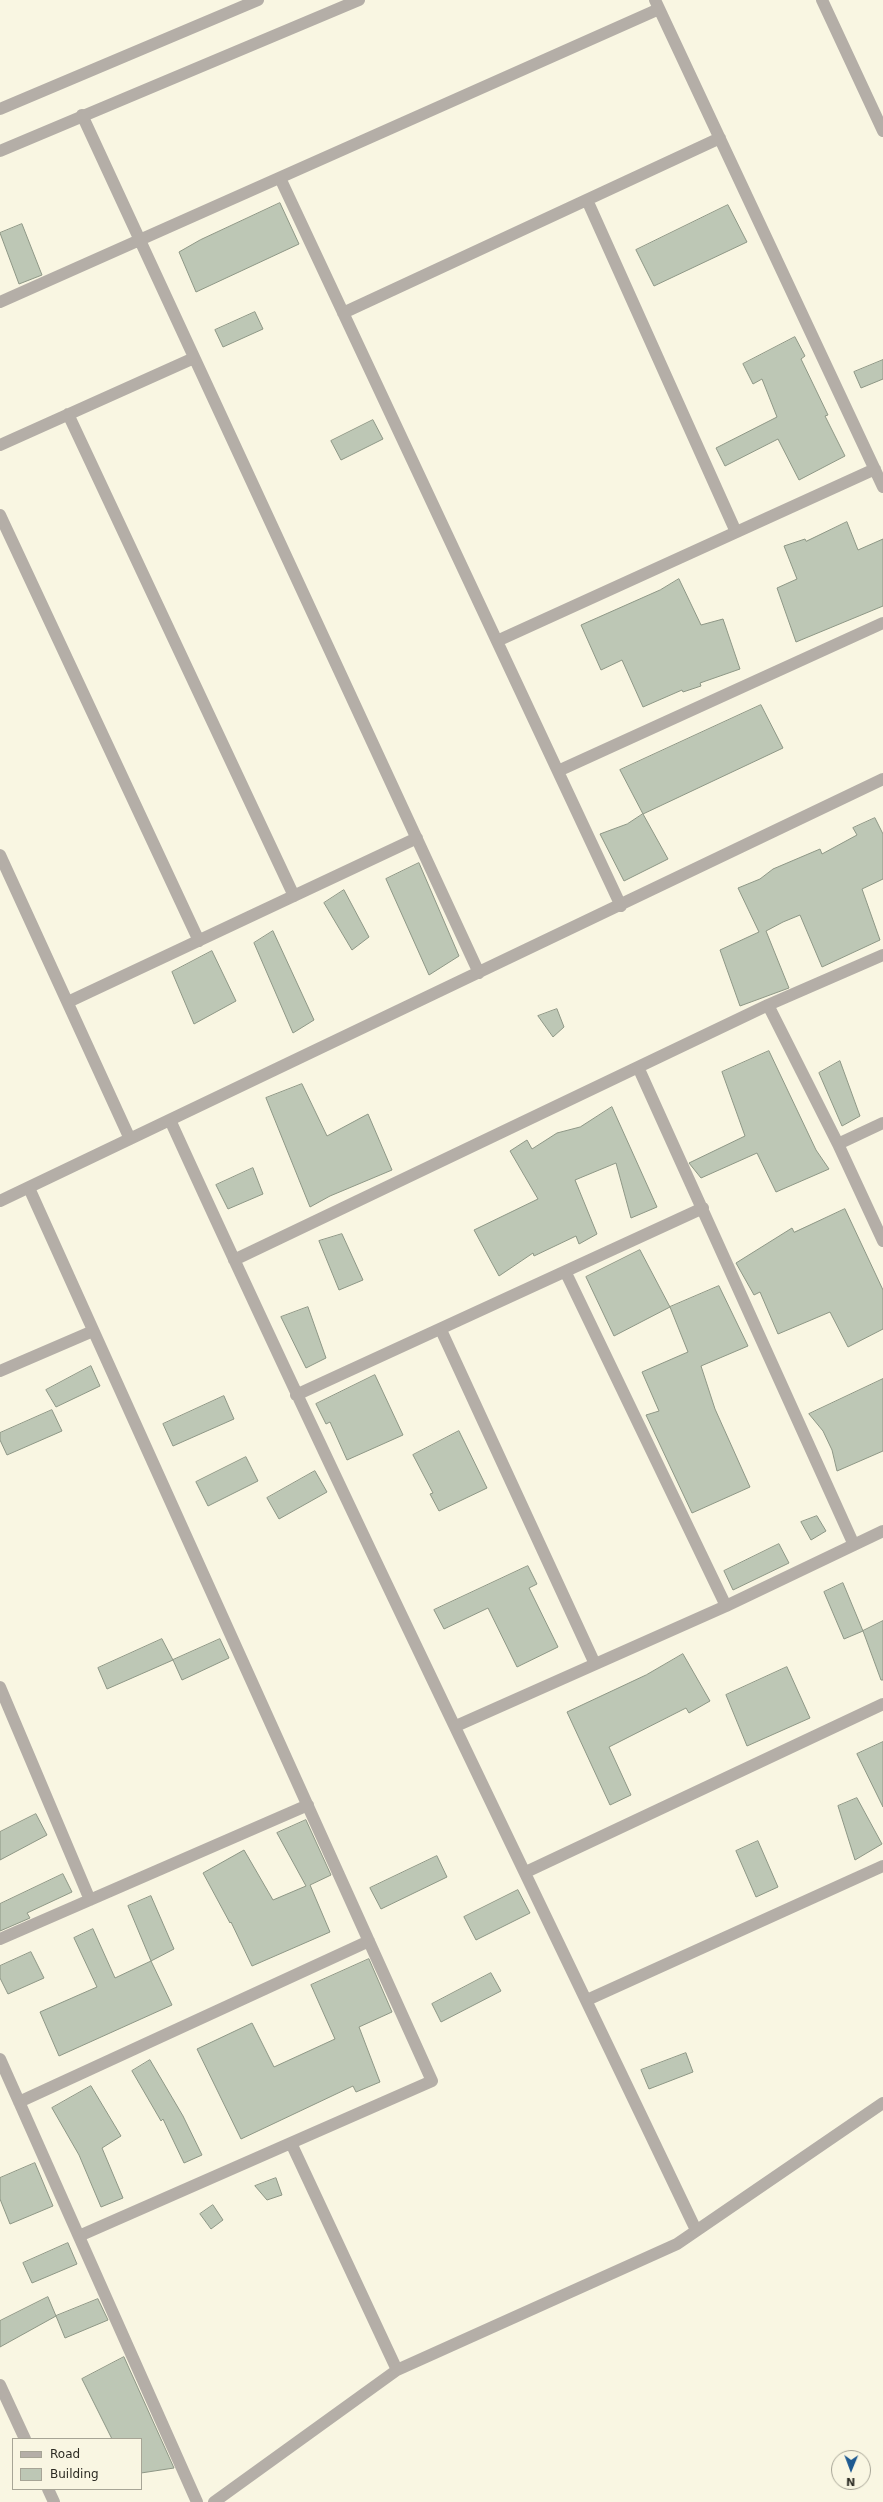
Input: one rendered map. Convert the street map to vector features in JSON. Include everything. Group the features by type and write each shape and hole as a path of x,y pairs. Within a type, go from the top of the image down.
{"street":[{"path":"0,109 236,4 258,0"},
{"path":"0,151 82,115 359,0"},
{"path":"822,0 883,131"},
{"path":"0,302 280,178 657,4 883,487"},
{"path":"82,115 479,973"},
{"path":"343,313 720,138"},
{"path":"280,178 621,906"},
{"path":"587,200 736,532"},
{"path":"0,444 194,358"},
{"path":"68,414 294,896"},
{"path":"497,641 875,469"},
{"path":"0,515 199,940"},
{"path":"558,771 883,623"},
{"path":"0,1201 621,906 883,779"},
{"path":"68,1002 417,838"},
{"path":"0,855 130,1139"},
{"path":"234,1260 768,1005 883,955"},
{"path":"768,1005 838,1144 883,1241"},
{"path":"638,1067 854,1545"},
{"path":"170,1120 296,1395 526,1872 696,2230"},
{"path":"838,1144 883,1123"},
{"path":"29,1188 432,2081 79,2236"},
{"path":"296,1395 566,1273 703,1208"},
{"path":"566,1273 726,1606"},
{"path":"441,1330 595,1664"},
{"path":"0,1371 93,1331"},
{"path":"456,1726 726,1606 883,1531"},
{"path":"0,1687 90,1900"},
{"path":"526,1872 883,1704"},
{"path":"0,1939 308,1805"},
{"path":"587,2000 883,1866"},
{"path":"18,2102 369,1941"},
{"path":"0,2059 198,2502"},
{"path":"214,2502 397,2370 677,2244 883,2103"},
{"path":"291,2143 397,2370"},
{"path":"0,2385 25,2438"},
{"path":"48,2490 54,2502"}],"building":[{"path":"280,203 299,244 196,292 179,252 200,240"},
{"path":"728,205 747,242 654,286 636,250"},
{"path":"22,224 42,275 19,284 0,233"},
{"path":"255,312 263,329 223,347 215,330"},
{"path":"795,337 805,356 801,359 828,415 825,416 845,456 799,480 778,439 725,466 716,448 777,417 762,379 753,384 743,364"},
{"path":"883,360 883,379 861,388 854,372"},
{"path":"373,420 383,439 341,460 331,441"},
{"path":"847,522 858,550 883,539 883,606 796,642 777,588 797,579 784,546 805,539 806,541"},
{"path":"679,579 701,625 723,619 740,669 700,683 701,686 683,692 682,690 643,707 622,660 601,670 581,625 660,590"},
{"path":"761,705 783,748 643,814 620,770"},
{"path":"643,814 668,859 624,881 600,834 627,824"},
{"path":"875,818 883,834 883,879 862,889 880,940 822,967 800,915 783,922 766,931 789,988 740,1006 720,950 759,932 738,888 760,879 773,869 820,849 822,854 857,835 853,828"},
{"path":"419,863 459,956 429,975 386,879"},
{"path":"344,890 369,937 352,950 324,903"},
{"path":"273,931 314,1020 293,1033 254,943"},
{"path":"212,951 236,1001 194,1024 172,972"},
{"path":"557,1009 564,1027 553,1037 538,1016"},
{"path":"769,1051 816,1150 829,1169 776,1192 757,1153 701,1178 689,1163 745,1136 722,1072"},
{"path":"840,1061 860,1116 842,1126 819,1073"},
{"path":"302,1084 327,1136 368,1114 392,1170 330,1196 310,1207 266,1098"},
{"path":"612,1107 657,1207 631,1218 616,1163 575,1180 597,1234 579,1244 576,1236 534,1256 533,1253 499,1276 474,1230 538,1199 510,1151 527,1140 532,1149 557,1133 580,1127"},
{"path":"253,1168 263,1194 228,1209 216,1185"},
{"path":"845,1209 883,1290 883,1329 848,1347 830,1312 778,1334 760,1292 754,1295 736,1263 792,1228 794,1232"},
{"path":"342,1234 363,1280 339,1290 319,1241"},
{"path":"640,1250 670,1307 614,1336 586,1277"},
{"path":"719,1286 748,1346 701,1366 715,1409 750,1487 692,1513 646,1415 659,1411 642,1372 688,1352 670,1307"},
{"path":"308,1307 326,1358 306,1368 281,1317"},
{"path":"91,1366 100,1386 56,1407 46,1390"},
{"path":"375,1375 403,1435 347,1460 330,1422 326,1424 316,1404"},
{"path":"883,1379 883,1451 837,1471 832,1450 823,1431 809,1414"},
{"path":"224,1396 234,1419 173,1446 163,1424"},
{"path":"52,1410 62,1431 7,1455 0,1440 0,1433"},
{"path":"459,1431 487,1488 439,1511 430,1494 433,1493 413,1455"},
{"path":"246,1457 258,1481 208,1506 196,1482"},
{"path":"315,1471 327,1492 279,1519 267,1498"},
{"path":"817,1516 826,1531 811,1540 801,1522"},
{"path":"779,1544 789,1563 733,1590 724,1571"},
{"path":"528,1566 537,1584 529,1588 558,1647 517,1667 488,1608 444,1629 434,1610"},
{"path":"843,1583 863,1631 844,1639 824,1592"},
{"path":"883,1621 883,1680 881,1680 863,1631"},
{"path":"162,1639 173,1660 107,1689 98,1668"},
{"path":"220,1639 229,1658 182,1680 173,1660"},
{"path":"683,1654 710,1701 689,1713 686,1708 609,1747 631,1795 610,1805 567,1712 646,1675"},
{"path":"787,1667 810,1718 747,1746 726,1695"},
{"path":"883,1742 883,1807 857,1754"},
{"path":"857,1798 882,1844 855,1860 838,1806"},
{"path":"36,1814 47,1835 0,1860 0,1832"},
{"path":"306,1820 331,1875 310,1885 330,1932 252,1966 231,1922 230,1923 203,1873 244,1850 273,1900 306,1886 277,1833"},
{"path":"758,1841 778,1887 756,1897 736,1851"},
{"path":"437,1856 447,1877 381,1909 370,1888"},
{"path":"63,1874 72,1892 27,1913 30,1918 0,1931 0,1904"},
{"path":"518,1890 530,1913 476,1940 464,1917"},
{"path":"151,1896 174,1949 151,1961 128,1906"},
{"path":"93,1929 115,1978 151,1961 172,2005 59,2056 40,2012 97,1987 74,1938"},
{"path":"31,1952 44,1978 8,1994 0,1978 0,1966"},
{"path":"369,1959 392,2012 359,2027 380,2082 356,2092 353,2086 241,2139 197,2049 252,2023 274,2067 335,2039 311,1985"},
{"path":"491,1973 501,1991 441,2022 432,2004"},
{"path":"686,2053 693,2072 649,2089 641,2070"},
{"path":"150,2060 183,2116 202,2155 184,2163 163,2119 161,2121 132,2071"},
{"path":"91,2086 121,2136 102,2148 123,2198 101,2207 79,2155 52,2108"},
{"path":"35,2163 53,2206 10,2224 0,2199 0,2178"},
{"path":"276,2178 282,2195 267,2200 255,2186"},
{"path":"213,2205 223,2220 211,2229 200,2214"},
{"path":"68,2243 77,2264 32,2283 23,2263"},
{"path":"48,2297 56,2316 0,2347 0,2321"},
{"path":"98,2299 108,2320 65,2338 56,2316"},
{"path":"124,2357 174,2468 142,2473 142,2438 112,2438 82,2379"}]}
